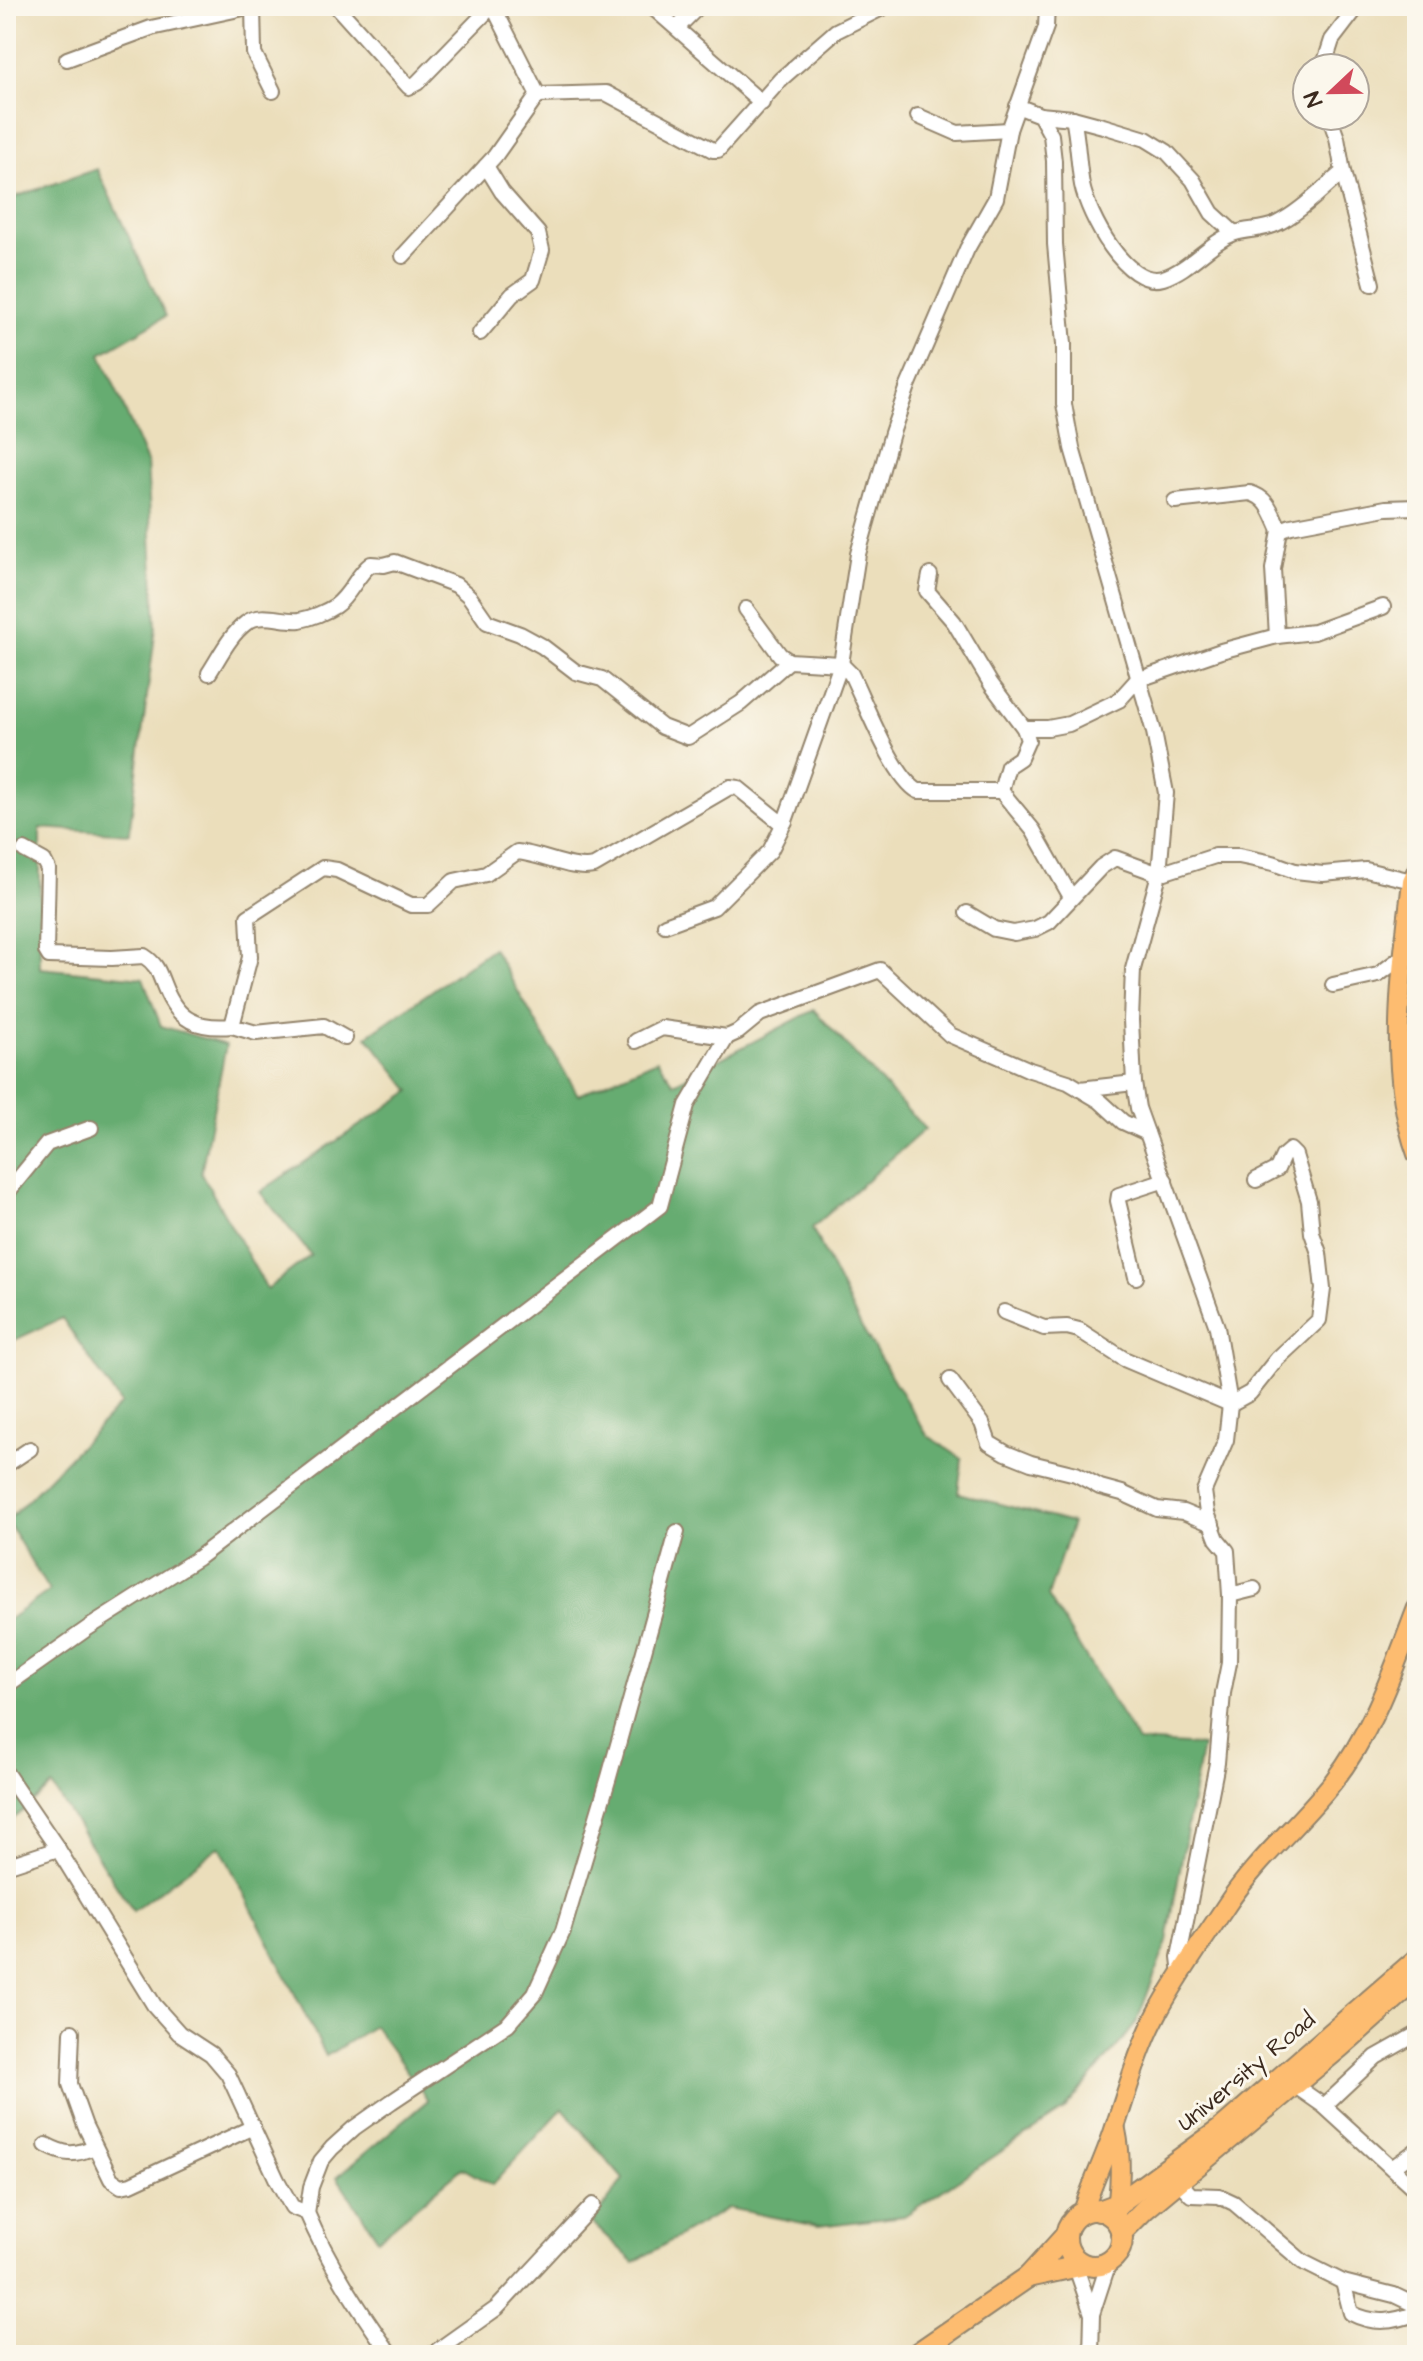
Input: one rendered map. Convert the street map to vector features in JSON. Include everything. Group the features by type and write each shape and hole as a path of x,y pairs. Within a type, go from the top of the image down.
{"highway":[{"name":"University Road","path":"1107,2216 1221,2129 1417,1959"},
{"name":"University Road","path":"1107,2216 1145,2209 1180,2183 1417,1979"},
{"path":"915,2355 1028,2277 1066,2235 1071,2221 1107,2216 1118,2252 1109,2262 1097,2266 1077,2262 1028,2277"},
{"path":"1066,2235 1067,2248 1077,2262"}],"main road":[{"path":"1414,875 1411,938 1402,957 1409,1056 1404,1105 1417,1154"},
{"path":"1107,2216 1091,2184 1116,2127 1141,2050 1157,2014 1228,1904 1271,1850 1314,1806 1355,1749 1371,1723 1417,1608"},
{"path":"1107,2216 1119,2142 1116,2127"}],"street":[{"path":"67,59 151,28 253,6 254,53 273,91"},
{"path":"337,7 409,87 417,83 492,6 538,95"},
{"path":"651,6 762,103"},
{"path":"678,27 699,6"},
{"path":"538,95 606,93 718,150 781,79 836,31 886,6"},
{"path":"665,925 714,907 770,851 785,821 841,664 858,554 892,433 908,386 967,249 996,198 1009,130 1046,27 1047,6"},
{"path":"1328,52 1332,40 1358,6"},
{"path":"403,256 486,166 538,95"},
{"path":"1017,106 1040,115 1073,118 1146,139 1167,152 1193,180 1212,213 1234,233"},
{"path":"1040,115 1051,135 1054,161 1055,244 1064,344 1064,404 1072,448 1154,732 1166,793 1159,874 1133,969 1131,1020 1134,1083 1138,1108 1217,1327 1230,1404 1226,1440 1204,1491 1207,1513 1217,1539 1227,1551 1229,1663 1217,1763 1179,1957 1181,1974"},
{"path":"918,116 957,133 1009,130"},
{"path":"1073,118 1082,186 1107,243 1138,276 1158,279 1180,272 1234,233 1254,232 1276,224 1343,172"},
{"path":"1335,132 1372,284"},
{"path":"480,333 512,295 533,280 542,250 538,233 502,192 486,166"},
{"path":"1175,501 1238,494 1260,496 1266,500 1280,530 1273,569 1277,636"},
{"path":"1280,530 1386,508 1417,507"},
{"path":"209,673 248,620 266,617 300,620 319,614 337,605 371,564 384,565 389,562 456,585 469,596 487,622 542,646 576,672 602,679 662,727 688,737 741,703 789,661"},
{"path":"930,575 927,591 954,622 991,684 1024,728 1028,740 1020,758 1008,766 1001,791"},
{"path":"1024,728 1069,724 1119,700 1137,680 1221,651 1277,636 1314,632 1383,607"},
{"path":"746,609 780,655 789,661 841,664 851,674 889,753 909,786 918,791 1001,791"},
{"path":"232,1026 250,957 248,917 323,868 337,870 411,905 421,906 428,905 454,881 486,874 517,852 538,854 582,868 594,866 730,787 738,788 780,822 785,821"},
{"path":"1001,791 1033,830 1071,897"},
{"path":"24,850 44,861 48,869 46,951 49,956 144,956 159,970 172,1003 182,1016 196,1024 212,1028 232,1026 256,1033 324,1026 345,1038"},
{"path":"967,913 994,929 1025,932 1049,922 1101,867 1115,858 1159,874 1215,856 1239,856 1295,871 1323,874 1366,870 1414,875"},
{"path":"1333,985 1372,977 1402,957"},
{"path":"636,1041 662,1028 727,1037 760,1014 880,970 950,1035 1030,1070 1068,1082 1100,1101 1123,1122 1147,1133"},
{"path":"6,1686 88,1628 198,1558 660,1206 687,1105 727,1037"},
{"path":"1080,1089 1134,1083"},
{"path":"6,1194 47,1144 91,1128"},
{"path":"1230,1404 1250,1393 1277,1359 1319,1320 1323,1289 1309,1201 1295,1155 1290,1150 1277,1169 1256,1180"},
{"path":"1136,1277 1119,1195 1165,1180"},
{"path":"1004,1312 1044,1328 1079,1330 1124,1359 1230,1404"},
{"path":"950,1380 982,1423 989,1443 1006,1453 1076,1474 1100,1487 1157,1509 1183,1512 1212,1524"},
{"path":"6,1465 30,1449"},
{"path":"391,2355 335,2267 307,2213 311,2187 321,2161 354,2128 508,2024 535,1993 563,1931 677,1532"},
{"path":"1230,1595 1254,1589"},
{"path":"6,1773 58,1849 154,2005 179,2033 211,2054 228,2074 292,2207 307,2213"},
{"path":"6,1866 58,1849"},
{"path":"72,2032 70,2084 94,2147 111,2179 121,2186 253,2127"},
{"path":"1324,2106 1376,2057 1417,2034"},
{"path":"1294,2085 1324,2106 1417,2191"},
{"path":"46,2145 62,2154 76,2155 94,2147"},
{"path":"1392,2168 1417,2150"},
{"path":"1180,2183 1191,2195 1219,2196 1234,2203 1303,2262 1343,2282 1394,2295 1417,2306"},
{"path":"431,2355 497,2308 593,2205"},
{"path":"1077,2262 1092,2314"},
{"path":"1091,2355 1092,2314 1109,2262"},
{"path":"1343,2282 1351,2313 1362,2319 1382,2323 1417,2313"}],"green space":[{"path":"97,169 166,316 101,354 147,462 156,627 129,834 40,828 40,968 143,978 161,1026 226,1045 201,1173 267,1289 311,1255 260,1192 411,1091 367,1036 493,948 578,1095 657,1060 674,1083 814,1010 925,1129 812,1228 860,1325 927,1435 962,1459 958,1493 1072,1523 1048,1596 1138,1742 1202,1746 1167,1942 1136,2024 1064,2110 904,2216 818,2226 728,2208 634,2262 592,2223 623,2179 563,2108 492,2185 462,2168 378,2239 337,2177 428,2100 374,2026 326,2056 220,1846 133,1911 52,1786 6,1825 6,1621 49,1591 7,1521 121,1404 62,1318 6,1344 6,200"}]}
